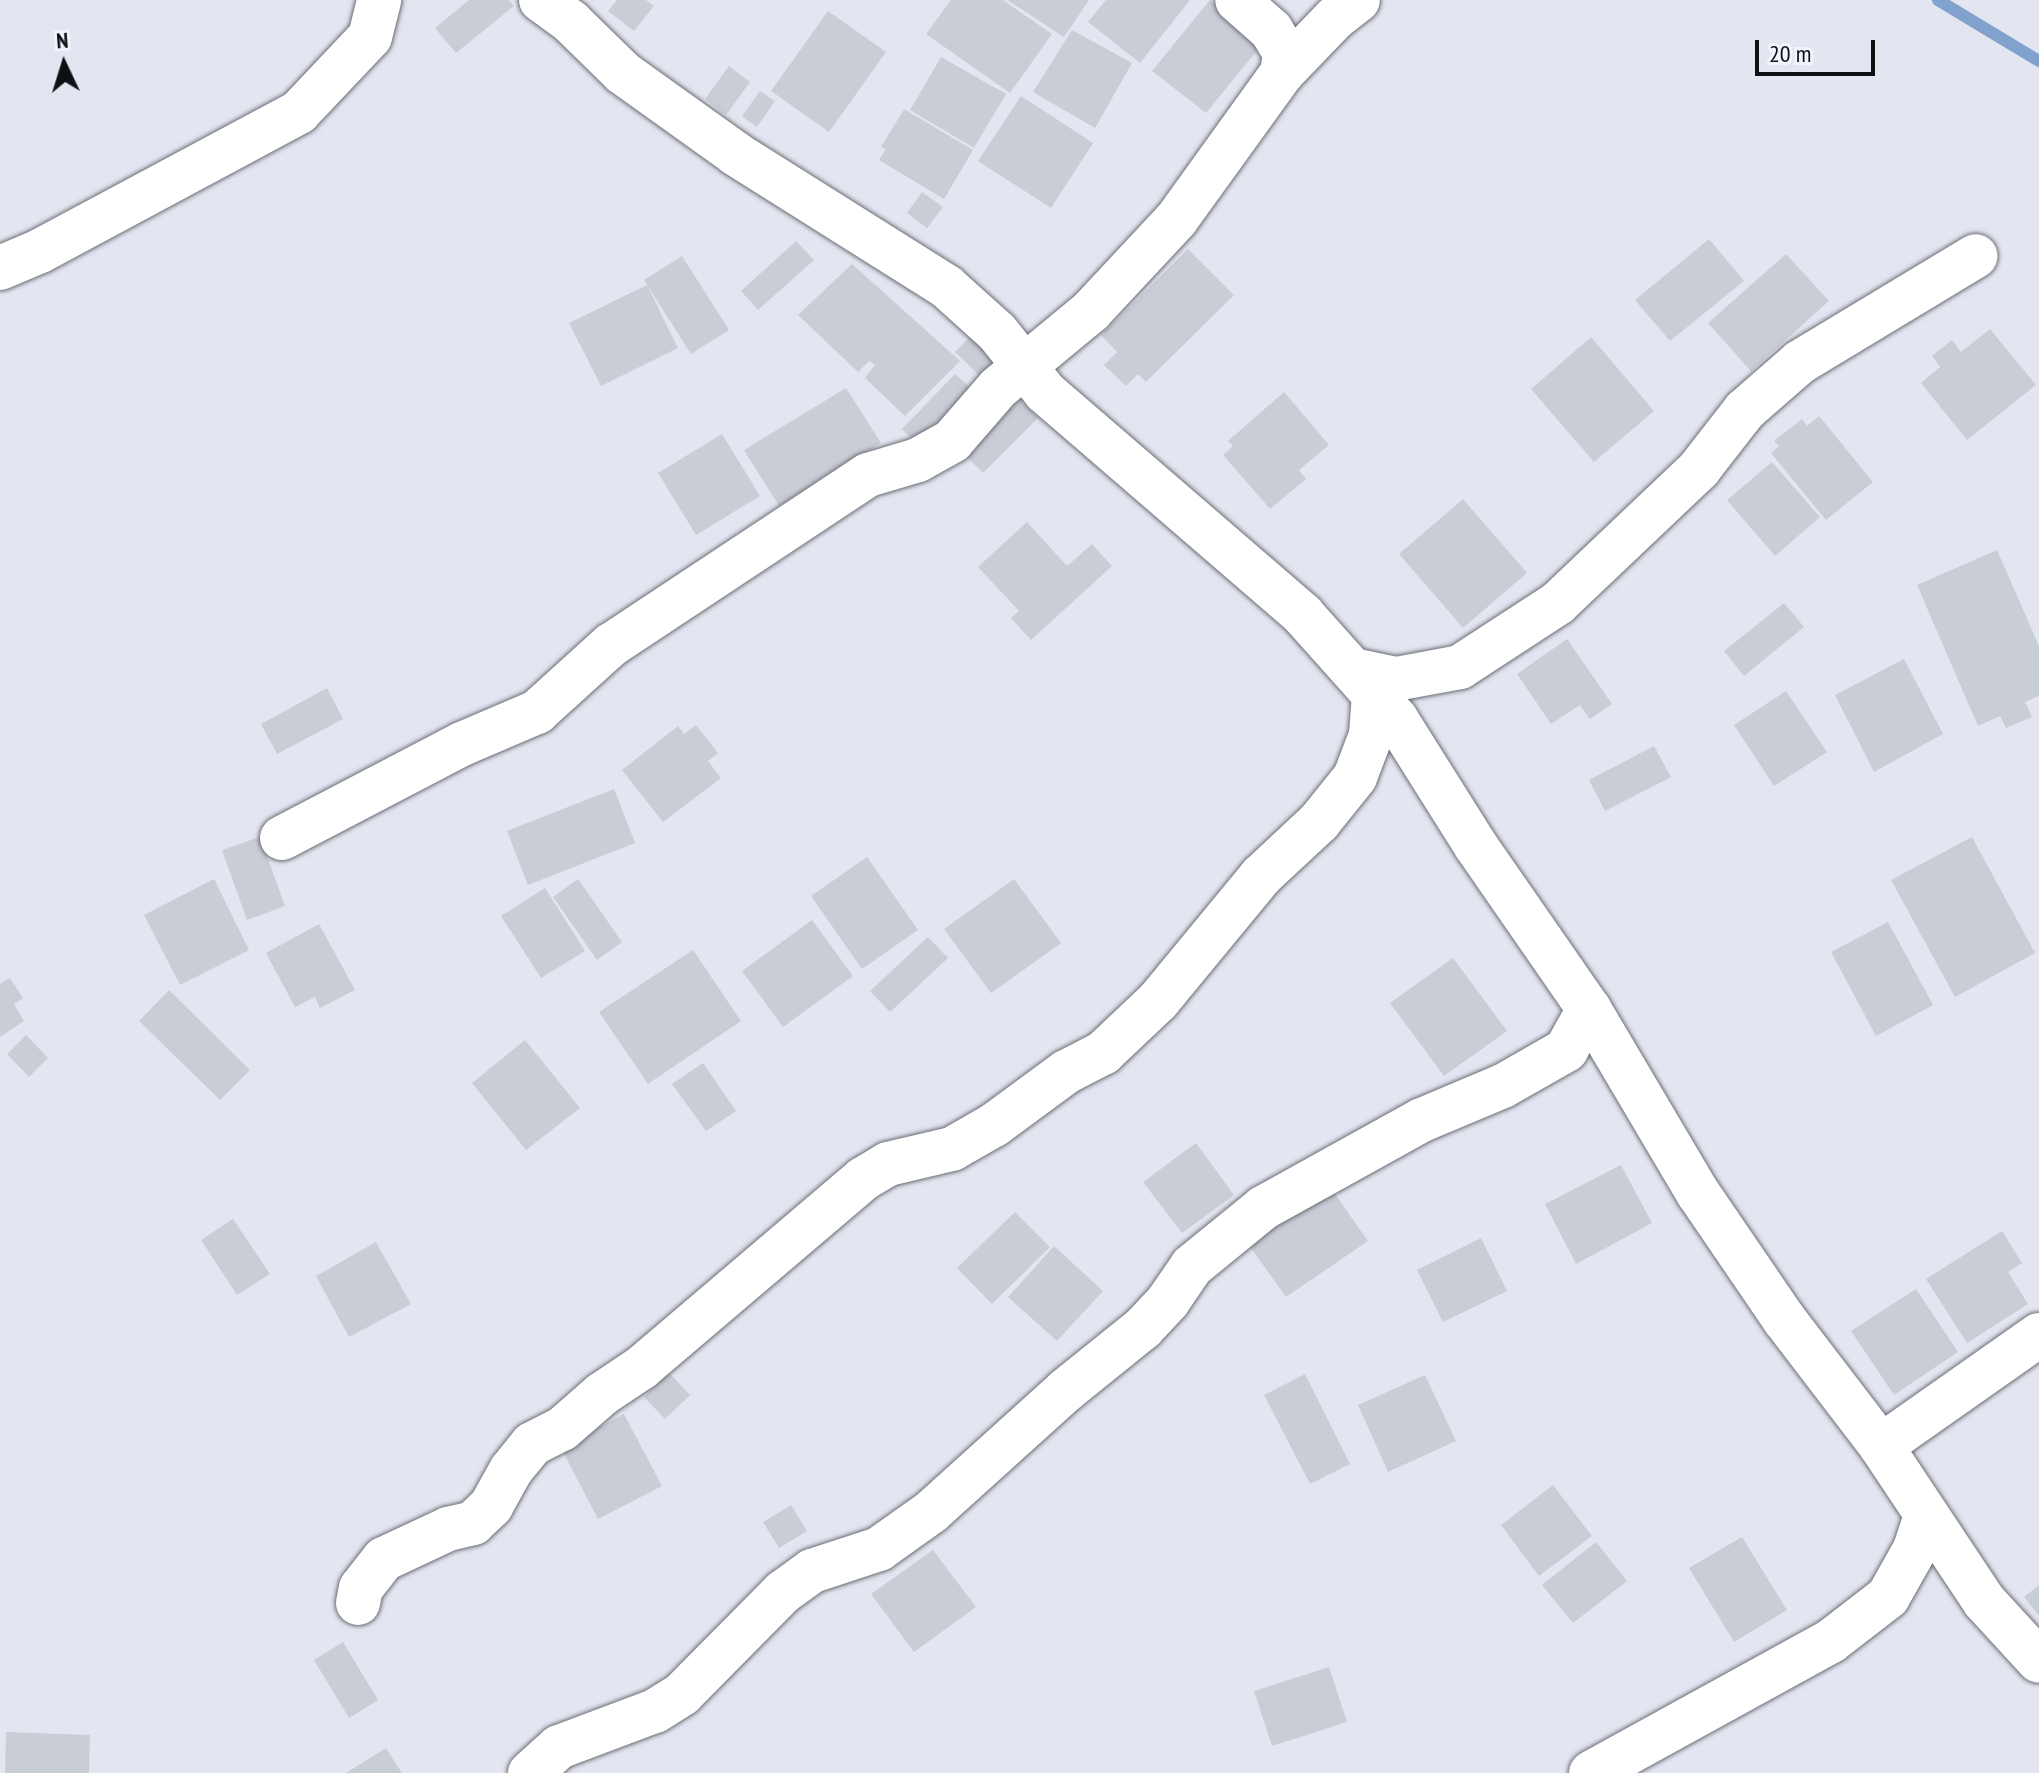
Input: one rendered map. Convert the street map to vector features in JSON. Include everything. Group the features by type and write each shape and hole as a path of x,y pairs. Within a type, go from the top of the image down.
{"street":[{"path":"0,268 40,251 299,112 370,37 379,0"},
{"path":"1237,0 1271,30 1285,53 1282,73"},
{"path":"282,838 462,744 537,712 611,645 868,475 918,460 952,441 998,388 1091,311 1176,220 1282,73 1335,18 1358,0"},
{"path":"566,7 623,73 736,154 947,287 997,332 1045,392 1303,615 1363,681 1396,719 1476,846 1589,1009 1698,1193 1802,1344 1881,1446 1984,1601 2039,1661"},
{"path":"1363,681 1396,679 1460,667 1558,603 1699,469 1745,410 1800,362 1976,256"},
{"path":"358,1603 361,1588 384,1559 448,1529 473,1523 491,1506 511,1470 532,1444 562,1429 602,1394 641,1368 863,1179 888,1164 952,1149 994,1125 1066,1072 1103,1053 1158,1001 1261,876 1319,822 1355,777 1371,735 1363,681"},
{"path":"530,1773 559,1747 655,1711 682,1694 783,1592 812,1571 879,1549 931,1512 1066,1390 1143,1328 1168,1301 1192,1266 1263,1208 1422,1120 1503,1086 1566,1050 1589,1009"},
{"path":"1881,1446 2039,1335"},
{"path":"1591,1773 1831,1641 1888,1597 1915,1549 1926,1516"}],"building":[{"path":"469,0 509,0 514,6 456,53 435,28"},
{"path":"617,0 646,0 654,6 634,31 608,11"},
{"path":"951,0 1003,0 1052,34 1010,93 926,34"},
{"path":"1007,0 1089,0 1064,37"},
{"path":"1106,0 1190,0 1140,63 1088,22"},
{"path":"1210,0 1264,42 1206,113 1152,71"},
{"path":"828,11 886,52 829,132 771,91"},
{"path":"1072,30 1132,63 1095,128 1033,92"},
{"path":"941,57 1006,94 974,148 910,110"},
{"path":"729,66 750,82 726,115 705,99"},
{"path":"760,91 775,101 757,127 742,116"},
{"path":"1021,96 1093,143 1051,208 978,161"},
{"path":"904,109 973,150 944,199 879,160 886,149 881,147"},
{"path":"922,192 943,207 927,228 907,213"},
{"path":"1709,239 1744,281 1670,341 1635,300"},
{"path":"796,241 814,260 758,310 741,291"},
{"path":"1188,249 1234,295 1146,382 1138,374 1126,386 1104,365 1117,352 1101,335"},
{"path":"1786,254 1829,301 1751,371 1708,323"},
{"path":"682,256 729,330 691,354 644,280"},
{"path":"852,264 960,361 905,416 865,378 875,365 869,361 858,372 798,315"},
{"path":"647,285 678,348 601,386 569,323"},
{"path":"1990,329 2036,385 1967,440 1921,383 1940,367 1932,356 1952,340 1961,352"},
{"path":"973,334 1001,361 983,379 955,352"},
{"path":"1591,337 1654,411 1594,462 1531,389"},
{"path":"955,374 976,393 922,449 902,429"},
{"path":"846,388 881,443 779,506 744,450"},
{"path":"1284,392 1329,445 1299,470 1306,479 1270,509 1223,455 1233,446 1228,441"},
{"path":"1015,395 1038,418 983,473 960,450"},
{"path":"1819,416 1873,482 1826,520 1771,453 1779,446 1774,441 1802,419 1807,426"},
{"path":"722,434 760,496 696,535 658,473"},
{"path":"1772,462 1820,517 1775,556 1727,500"},
{"path":"1463,499 1527,573 1463,628 1399,554"},
{"path":"1027,522 1067,566 1092,544 1112,566 1031,640 1011,618 1019,611 978,567"},
{"path":"1997,550 2039,646 2039,696 2025,702 2032,717 2006,728 2000,716 1978,726 1917,585"},
{"path":"1784,603 1804,627 1744,676 1724,651"},
{"path":"1567,639 1612,704 1590,719 1580,705 1551,724 1517,674"},
{"path":"1904,659 1943,734 1874,772 1835,695"},
{"path":"327,688 343,719 277,754 261,724"},
{"path":"1786,691 1827,752 1774,786 1734,725"},
{"path":"696,725 718,753 708,761 721,778 663,822 622,770 678,726 684,734"},
{"path":"1654,746 1671,777 1605,811 1589,780"},
{"path":"614,789 635,843 528,885 507,831"},
{"path":"260,837 285,906 247,920 222,850"},
{"path":"1972,837 2035,953 1955,997 1891,880"},
{"path":"867,857 918,930 862,969 811,896"},
{"path":"214,879 249,950 180,985 144,915"},
{"path":"578,879 622,942 597,960 553,897"},
{"path":"1014,879 1061,943 991,993 944,929"},
{"path":"545,888 585,951 541,978 501,916"},
{"path":"812,920 853,976 783,1027 742,971"},
{"path":"1888,922 1933,1005 1876,1036 1831,952"},
{"path":"319,924 355,990 320,1008 315,997 295,1007 266,953"},
{"path":"928,937 948,958 890,1012 870,991"},
{"path":"693,950 741,1021 648,1084 599,1012"},
{"path":"1453,958 1507,1031 1444,1076 1390,1003"},
{"path":"10,978 23,998 14,1004 24,1021 0,1037 0,984"},
{"path":"169,990 250,1070 220,1100 139,1021"},
{"path":"26,1035 48,1058 29,1077 7,1054"},
{"path":"525,1040 580,1108 526,1150 472,1083"},
{"path":"703,1063 736,1111 706,1131 672,1084"},
{"path":"1196,1143 1234,1195 1182,1233 1143,1182"},
{"path":"1621,1165 1652,1223 1576,1264 1545,1204"},
{"path":"1328,1184 1368,1241 1286,1297 1246,1241"},
{"path":"1015,1212 1050,1247 992,1304 957,1268"},
{"path":"233,1219 270,1274 237,1295 201,1240"},
{"path":"2002,1231 2022,1263 2008,1272 2028,1304 1967,1343 1926,1279"},
{"path":"1481,1238 1507,1291 1443,1322 1417,1270"},
{"path":"376,1242 411,1304 349,1337 316,1276"},
{"path":"1054,1246 1103,1291 1057,1341 1008,1297"},
{"path":"1916,1289 1958,1352 1894,1395 1851,1331"},
{"path":"669,1373 690,1395 665,1419 644,1397"},
{"path":"1305,1374 1350,1464 1310,1484 1264,1395"},
{"path":"1425,1375 1456,1441 1388,1472 1358,1405"},
{"path":"624,1414 662,1486 598,1519 561,1448"},
{"path":"1553,1485 1592,1536 1539,1576 1501,1525"},
{"path":"791,1505 807,1531 779,1548 763,1522"},
{"path":"1742,1537 1787,1610 1734,1642 1689,1568"},
{"path":"1596,1542 1627,1581 1573,1623 1542,1585"},
{"path":"933,1550 976,1607 914,1652 871,1594"},
{"path":"2039,1585 2039,1616 2024,1597"},
{"path":"343,1642 378,1700 349,1718 314,1660"},
{"path":"1329,1667 1347,1722 1272,1746 1254,1691"},
{"path":"6,1732 90,1735 89,1773 5,1773"},
{"path":"386,1748 402,1773 346,1773"}],"waterway":[{"path":"1938,0 2039,61"}]}
